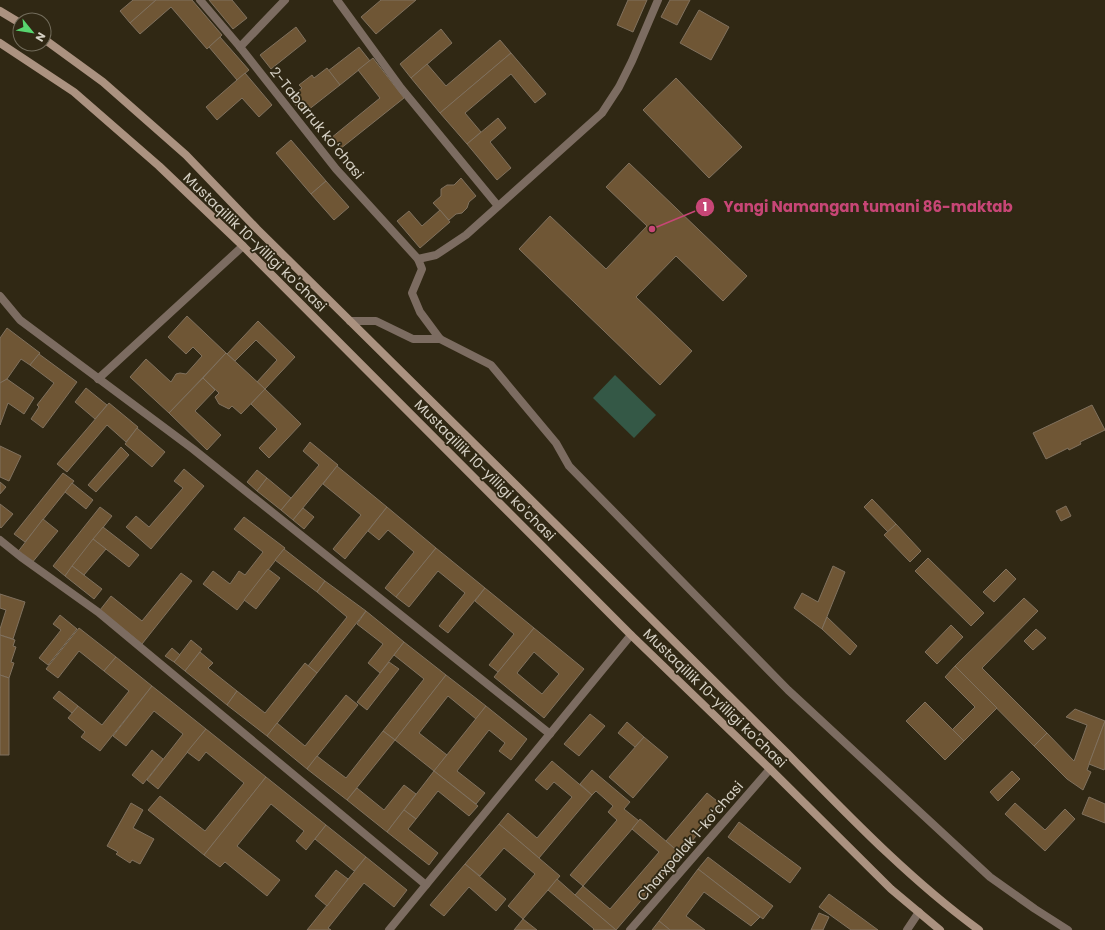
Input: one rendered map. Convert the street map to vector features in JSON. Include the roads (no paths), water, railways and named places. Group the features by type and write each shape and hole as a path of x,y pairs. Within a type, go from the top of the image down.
{"main road":[{"path":"0,11 12,18"},
{"name":"Mustaqillik 10-yilligi ko'chasi","path":"0,43 74,92 159,166 243,246 631,635 770,769 891,889 940,930"},
{"name":"Mustaqillik 10-yilligi ko'chasi","path":"52,45 103,82 186,155 256,228 852,818 923,886 979,930"}],"street":[{"name":"2-Tabarruk koʻchasi","path":"200,0 240,47 336,169 418,259"},
{"path":"240,47 285,0"},
{"path":"337,0 401,88 498,206"},
{"path":"658,0 632,61 619,87 602,113 466,234 436,255 418,259 422,269 412,293 420,312 440,339 491,365 556,443 569,466 788,690 990,877 1068,930"},
{"path":"98,379 243,246"},
{"path":"0,296 20,320 193,450 550,734"},
{"path":"350,321 376,321 413,339 440,339"},
{"path":"0,540 21,558 98,612 426,885"},
{"path":"389,930 631,635"},
{"name":"Charxpalak 1-koʻchasi","path":"630,930 770,769"},
{"path":"907,930 919,912"}],"place":[{"name":"Yangi Namangan tumani 86-maktab","path":"652,229"}]}
